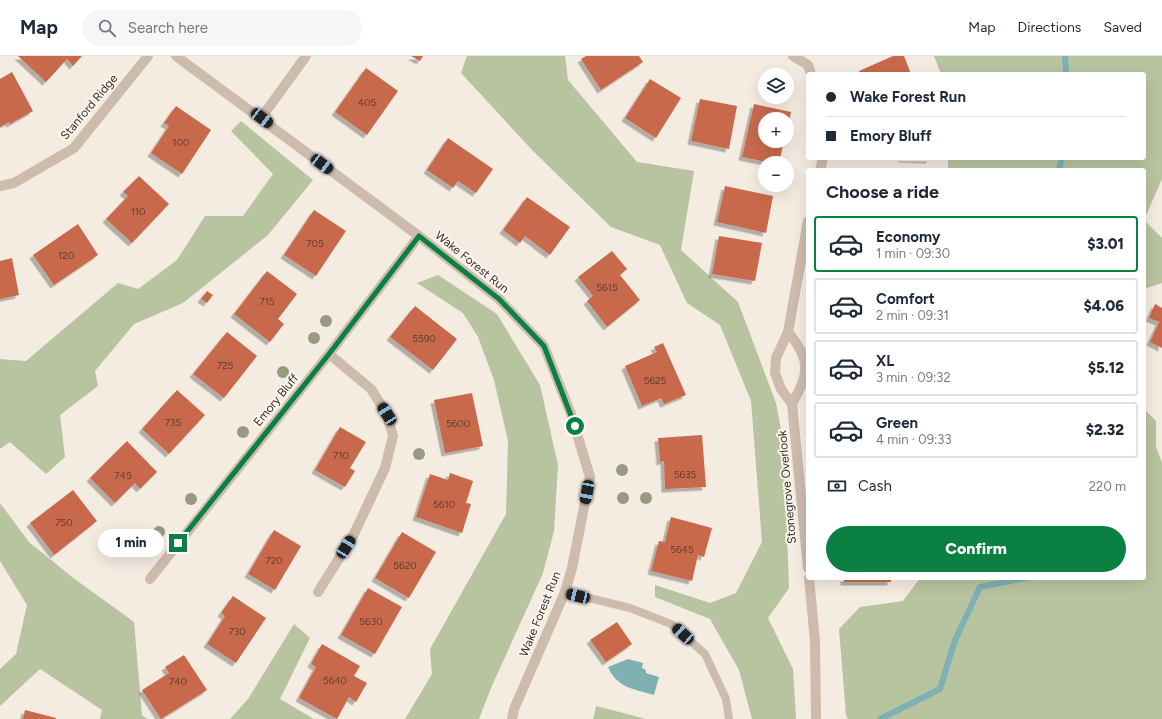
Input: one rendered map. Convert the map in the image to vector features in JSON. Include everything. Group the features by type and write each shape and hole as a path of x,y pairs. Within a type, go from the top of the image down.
{"street":[{"name":"Stanford Ridge","path":"0,186 14,183 74,148 148,56"},
{"name":"Wake Forest Run","path":"176,56 262,118 419,236 499,299 544,346 571,414 590,477 572,568 565,592 514,709 512,719"},
{"path":"262,118 306,56"},
{"path":"793,56 808,65 810,72"},
{"name":"Stonegrove Overlook","path":"806,232 788,332 776,358 774,373 781,388 792,404 806,548"},
{"name":"Emory Bluff","path":"150,579 329,354 419,236"},
{"path":"788,332 797,344 806,362 806,371 801,387 792,404"},
{"path":"318,592 353,536 385,468 393,436 387,414 371,388 329,354"},
{"path":"809,580 815,641 816,719"}],"lane":[{"path":"565,592 630,608 672,624 705,654 726,699 729,719"}],"green space":[{"path":"467,56 565,56 568,80 637,162 694,171 681,250 738,302 776,403 784,446 789,588 768,618 793,669 796,719 752,719 739,670 710,619 655,597 655,585 710,603 736,593 762,542 751,401 720,325 687,303 660,245 611,227 533,151 461,73"},
{"path":"934,56 1162,56 1162,179 1146,215 1146,168 948,168 948,160 1146,160 1146,72 940,72"},
{"path":"241,121 313,180 268,235 183,303 134,324 95,371 98,386 60,415 65,457 46,474 10,442 0,449 0,359 26,361 118,283 138,289 177,260 205,216 243,216 273,174 231,131"},
{"path":"1146,222 1162,238 1162,283 1146,288"},
{"path":"438,275 497,314 540,385 558,465 554,531 543,573 491,688 479,719 405,719 432,674 430,649 506,514 508,441 494,380 478,337 463,313 417,283"},
{"path":"1146,411 1156,421 1156,447 1162,463 1162,719 848,719 846,715 839,629 860,607 903,601 919,580 1146,580"},
{"path":"0,503 29,542 72,577 134,622 142,715 147,719 100,719 102,710 40,669 0,706 0,669 16,654 27,605 0,561"},
{"path":"294,624 310,638 280,699 314,719 230,719 248,699"},
{"path":"596,706 646,719 593,719"}],"water":[{"path":"628,659 643,663 642,668 646,670 646,673 659,677 654,695 621,684 612,674 608,667"}],"building":[{"path":"18,56 82,56 73,66 67,59 46,82"},
{"path":"411,56 423,56 420,61"},
{"path":"586,56 639,56 643,62 601,90 581,59"},
{"path":"893,56 904,56 910,72 859,72"},
{"path":"366,68 398,91 367,135 335,112"},
{"path":"12,72 33,111 10,124 9,122 0,127 0,79"},
{"path":"650,79 681,98 656,138 625,118"},
{"path":"700,99 737,106 729,149 691,141"},
{"path":"754,104 791,112 758,112 758,148 782,148 781,156 758,156 758,160 742,157"},
{"path":"176,106 211,130 182,174 151,153 169,126 164,123"},
{"path":"448,138 493,169 476,193 458,181 453,188 427,170"},
{"path":"139,176 169,204 132,243 106,219 128,196 123,192"},
{"path":"725,186 773,196 766,233 717,222"},
{"path":"527,197 570,227 550,255 525,236 520,243 503,230"},
{"path":"314,210 346,231 316,276 284,255"},
{"path":"78,224 98,255 54,285 33,255"},
{"path":"719,236 762,243 755,281 712,274"},
{"path":"612,251 627,269 620,275 640,300 607,327 587,301 593,296 578,277"},
{"path":"12,258 19,295 0,299 0,261"},
{"path":"267,271 297,294 278,319 284,324 270,342 234,314"},
{"path":"207,291 213,295 207,303 201,299"},
{"path":"1155,304 1162,308 1162,348 1150,342 1159,322 1149,318"},
{"path":"415,306 457,339 433,370 390,337"},
{"path":"227,332 257,356 224,398 193,374"},
{"path":"663,343 686,395 664,404 661,398 642,406 625,366 657,352 654,347"},
{"path":"177,390 205,415 169,454 142,429"},
{"path":"472,393 483,446 445,453 434,400"},
{"path":"340,427 366,442 350,468 355,471 345,487 315,470"},
{"path":"702,435 706,487 665,489 664,461 660,462 658,438"},
{"path":"127,441 157,472 140,489 135,483 115,503 90,478"},
{"path":"450,473 473,481 466,503 471,504 462,533 416,517 430,474 448,480"},
{"path":"73,490 97,521 54,555 30,523"},
{"path":"671,517 712,528 704,557 698,555 692,581 651,571 659,541 665,542"},
{"path":"274,530 301,546 275,590 248,574"},
{"path":"402,532 436,552 409,598 375,578"},
{"path":"844,580 891,580 891,582 844,582"},
{"path":"368,588 402,607 375,654 341,635"},
{"path":"233,596 266,618 236,663 207,644 225,616 221,613"},
{"path":"617,622 632,644 606,662 590,640"},
{"path":"322,644 360,666 354,676 367,683 356,702 349,697 337,719 299,698 316,667 311,664"},
{"path":"184,655 207,690 161,719 142,690 169,673 165,667"},
{"path":"25,710 56,718 56,719 23,719"}],"waterway":[{"path":"1065,56 1066,72"},
{"path":"1060,168 1062,160"},
{"path":"880,719 940,689 955,640 980,587 1016,580"}],"route":[{"path":"178,543 329,354 419,236 499,299 544,346 575,426"}]}
